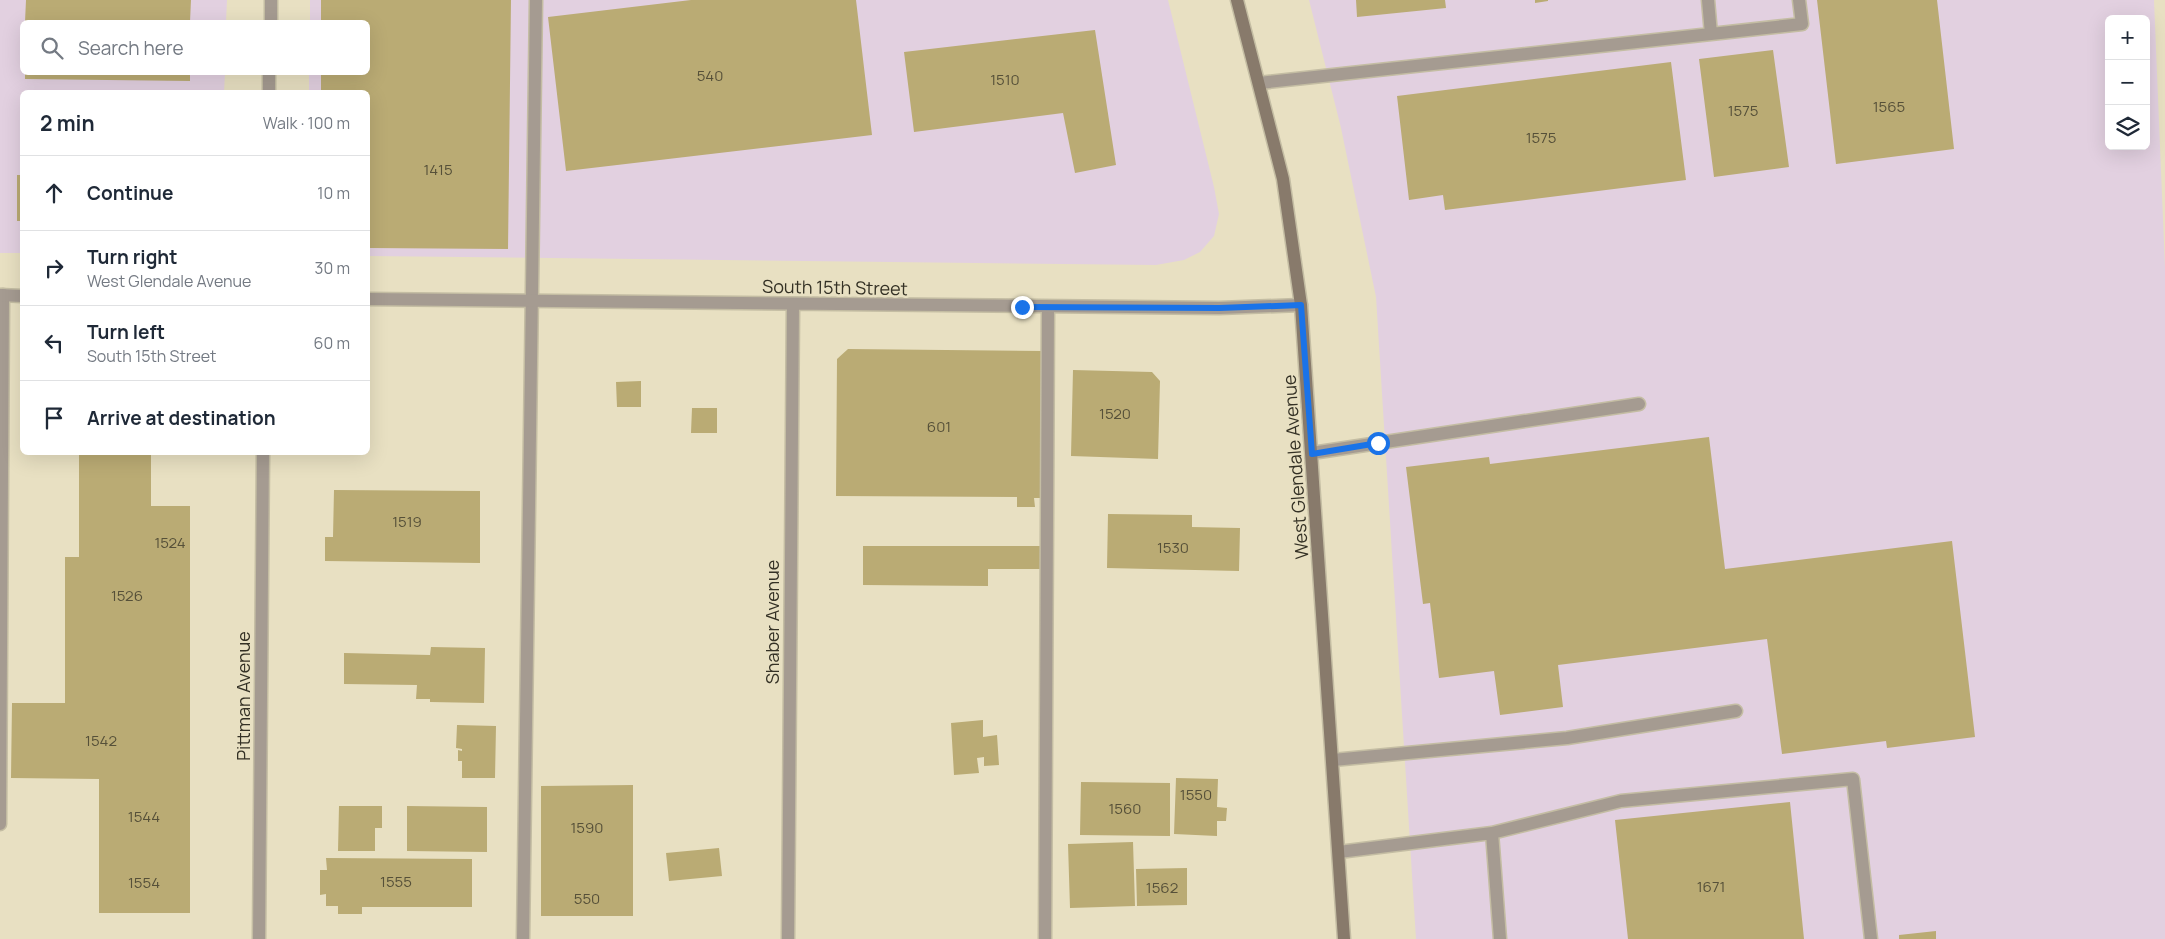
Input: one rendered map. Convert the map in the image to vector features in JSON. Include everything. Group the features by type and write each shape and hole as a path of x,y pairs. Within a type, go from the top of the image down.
{"main road":[{"name":"West Glendale Avenue","path":"1237,0 1283,179 1301,305 1344,939"}],"street":[{"path":"270,20 271,0"},
{"path":"523,939 536,0"},
{"path":"1708,0 1711,34"},
{"path":"1259,83 1802,24 1799,0"},
{"path":"269,75 269,90"},
{"path":"0,824 2,296 20,296"},
{"name":"South 15th Street","path":"370,299 1048,307 1219,308 1301,305"},
{"name":"Shaber Avenue","path":"788,939 793,305"},
{"path":"1045,939 1048,307"},
{"path":"1312,454 1639,404"},
{"name":"Pittman Avenue","path":"260,939 263,455"},
{"path":"1333,760 1567,738 1736,711"},
{"path":"1339,852 1492,833 1621,802 1853,779 1871,939"},
{"path":"1492,833 1500,939"}],"shaded area":[{"path":"0,0 227,0 226,20 20,20 20,75 225,75 224,90 20,90 20,253 0,253"},
{"path":"310,0 1168,0 1219,214 1214,236 1200,252 1184,260 1156,265 370,256 370,90 309,90 309,75 370,75 370,20 310,20"},
{"path":"1309,0 2154,0 2165,268 2165,939 1416,939 1376,297 1341,128"}],"building":[{"path":"26,0 191,0 190,20 25,20"},
{"path":"321,0 511,0 508,249 370,248 370,90 321,90 321,75 370,75 370,20 321,20"},
{"path":"691,0 856,0 872,135 566,171 548,17"},
{"path":"1356,0 1445,0 1446,8 1357,17"},
{"path":"1535,0 1548,0 1548,1 1535,3"},
{"path":"1817,0 1937,0 1954,149 1836,164"},
{"path":"1095,30 1116,165 1075,173 1063,113 914,132 904,52"},
{"path":"1773,50 1789,167 1714,177 1699,59"},
{"path":"1671,62 1686,180 1445,210 1443,195 1409,200 1397,96"},
{"path":"25,75 190,75 190,81 25,79"},
{"path":"17,175 20,175 20,221 17,221"},
{"path":"848,349 1043,351 1041,498 1034,498 1035,507 1017,507 1017,497 836,496 837,359"},
{"path":"1073,370 1152,372 1160,381 1158,459 1071,456"},
{"path":"641,381 641,407 617,407 616,382"},
{"path":"692,408 717,408 717,433 691,433"},
{"path":"1709,437 1725,569 1952,541 1975,737 1887,748 1886,741 1782,754 1767,639 1558,665 1563,707 1500,715 1494,671 1439,678 1430,603 1423,604 1406,467 1489,457 1490,464"},
{"path":"79,455 151,455 151,506 190,506 190,913 99,913 99,779 11,778 12,703 65,703 65,557 79,557"},
{"path":"334,490 480,491 480,563 325,561 325,537 333,537"},
{"path":"1108,514 1192,515 1192,527 1240,528 1239,571 1107,568"},
{"path":"863,546 1041,546 1041,569 988,569 988,586 863,585"},
{"path":"431,647 485,648 484,703 430,702 430,699 416,699 417,685 344,684 344,653 430,655"},
{"path":"983,720 983,737 997,735 999,765 984,766 984,757 977,758 979,773 954,775 951,723"},
{"path":"457,725 496,726 495,778 462,778 462,761 458,761 458,750 462,751 462,749 456,748"},
{"path":"1176,778 1218,779 1217,807 1227,808 1226,821 1217,821 1217,836 1174,834"},
{"path":"1081,782 1170,783 1170,836 1080,835"},
{"path":"633,785 633,916 541,916 541,786"},
{"path":"1790,802 1804,939 1628,939 1615,820"},
{"path":"339,806 382,806 382,828 375,828 375,851 338,851"},
{"path":"407,806 487,807 487,852 407,851"},
{"path":"1133,842 1135,906 1070,908 1068,844"},
{"path":"719,848 722,876 669,881 666,853"},
{"path":"326,858 472,859 472,907 362,907 362,914 338,914 338,906 326,906 326,894 320,895 320,870 327,870"},
{"path":"1187,868 1187,905 1137,906 1136,869"},
{"path":"1936,931 1936,939 1899,939 1899,935"}],"route":[{"path":"1022,307 1224,308 1301,305 1312,454 1378,443"}]}
